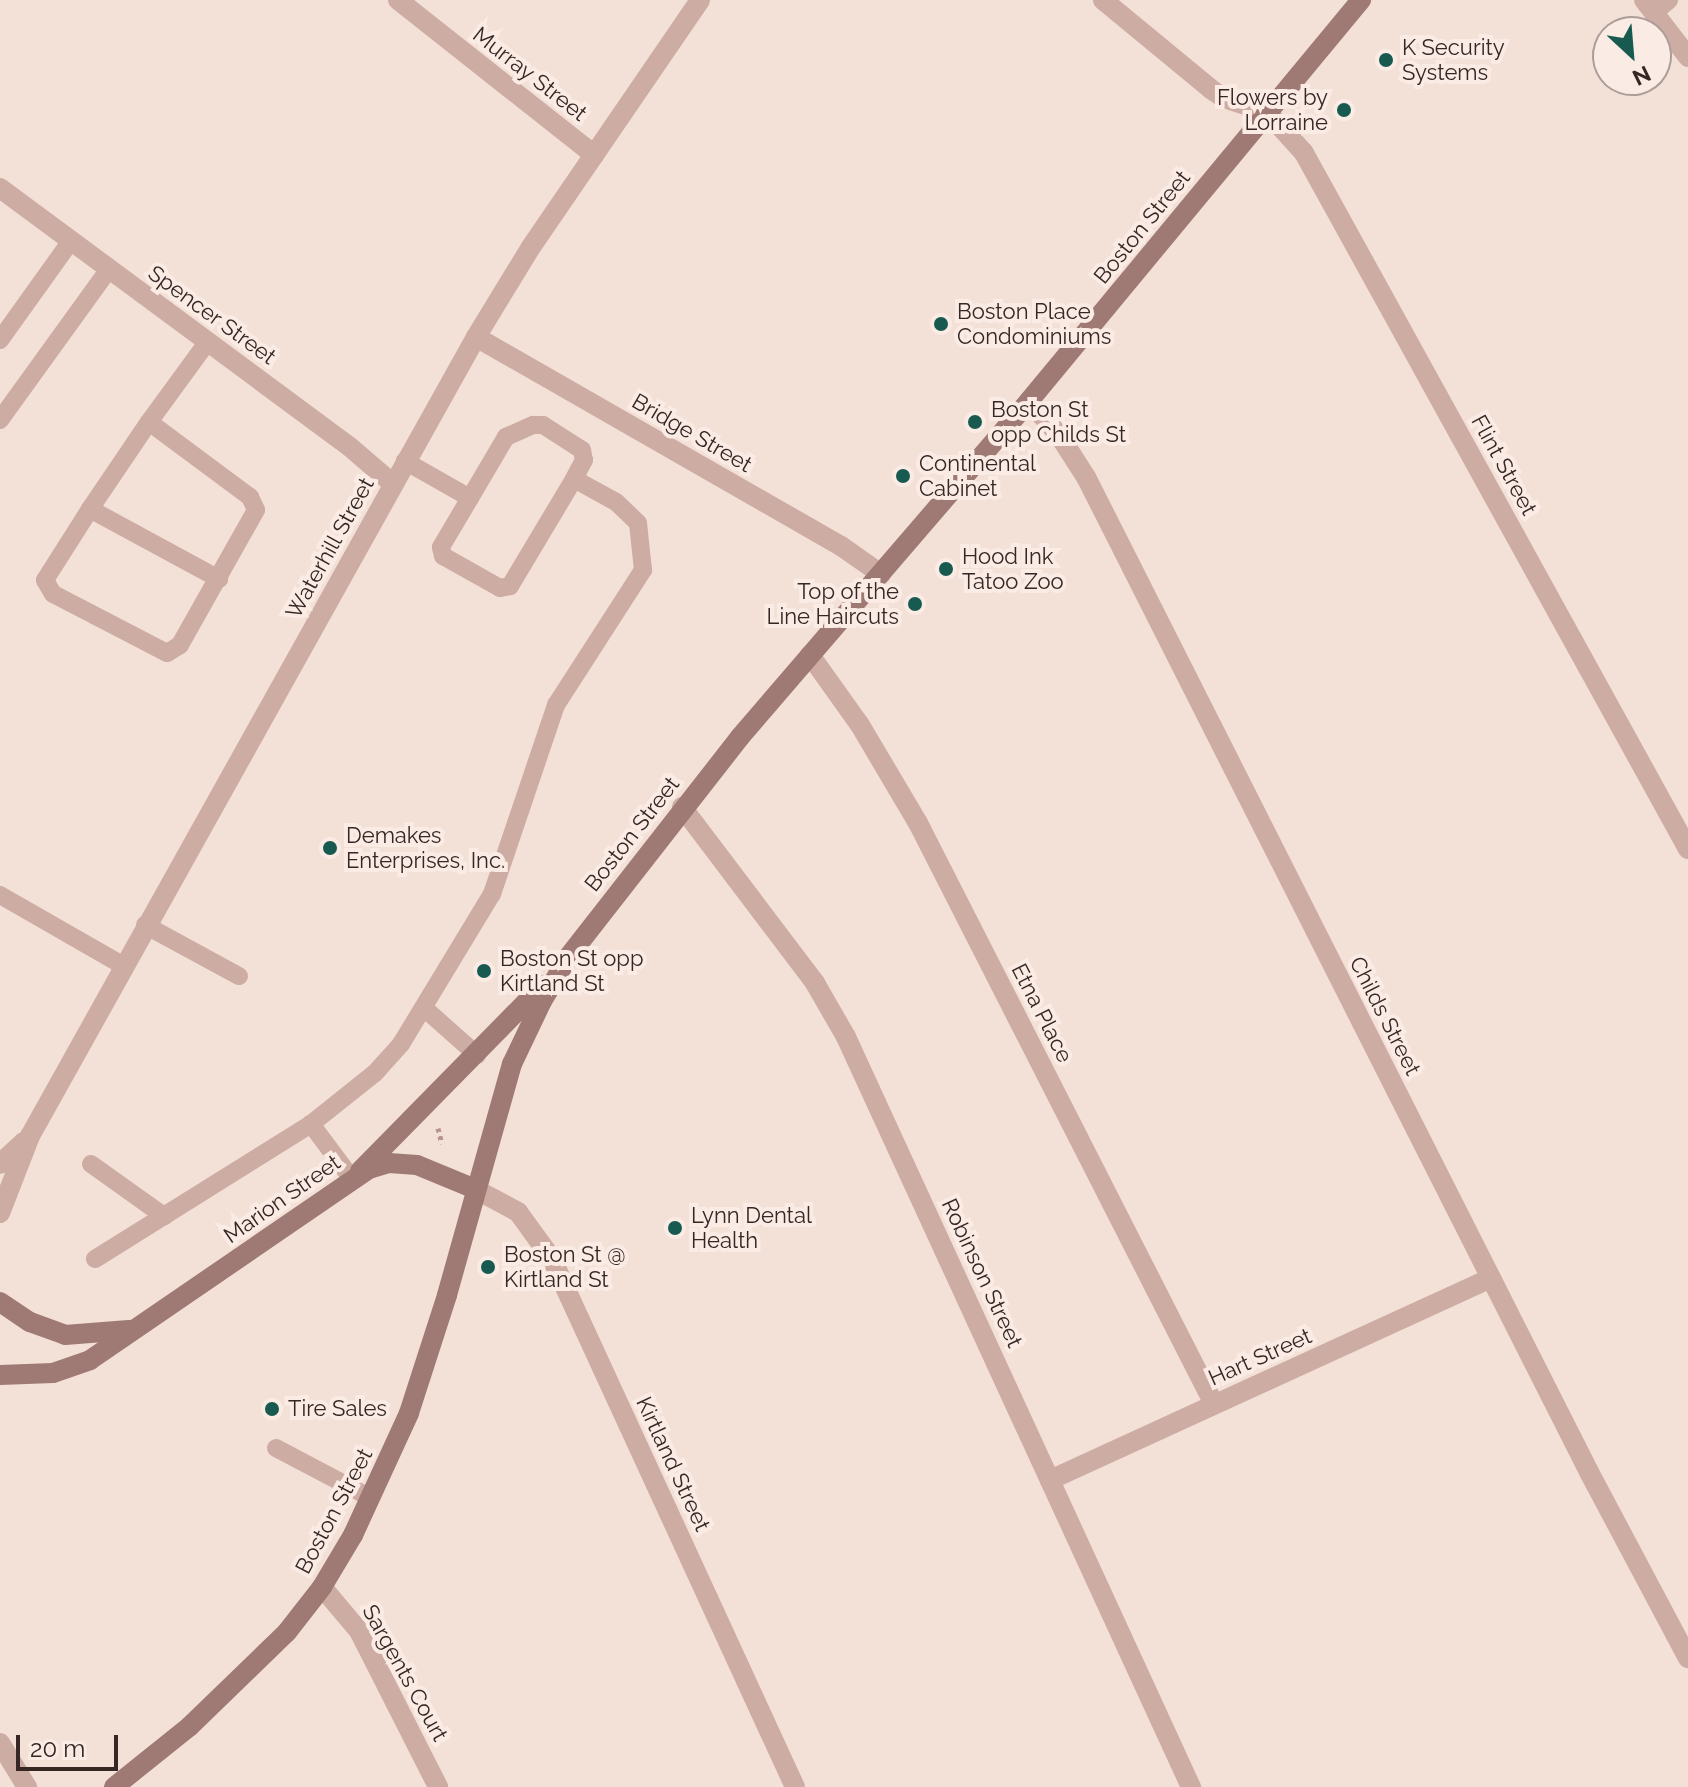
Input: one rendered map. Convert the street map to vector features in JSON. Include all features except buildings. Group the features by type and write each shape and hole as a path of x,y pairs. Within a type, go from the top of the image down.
{"main road":[{"name":"Boston Street","path":"114,1787 189,1727 287,1632 322,1587 371,1498 414,1398 447,1295 512,1064 542,1001 569,956 682,807 1029,401 1361,0"},
{"path":"352,1179 477,1055 569,956"},
{"name":"Marion Street","path":"0,1375 53,1373 72,1369 99,1354 129,1330 352,1179 378,1166 401,1163 433,1169 475,1189"},
{"name":"Marion Street","path":"0,1302 20,1317 56,1333 86,1335 129,1330"}],"street":[{"name":"Murray Street","path":"398,0 594,155"},
{"name":"Waterhill Street","path":"0,1213 30,1136 145,925 476,337 594,155 700,0"},
{"path":"1103,0 1212,90 1224,98 1267,112"},
{"path":"1655,4 1688,57"},
{"name":"Flint Street","path":"1267,112 1312,165 1688,849"},
{"name":"Spencer Street","path":"0,188 208,341 393,484"},
{"name":"Bridge Street","path":"476,337 841,546 881,574"},
{"name":"Childs Street","path":"1029,401 1059,435 1093,491 1490,1279 1688,1658"},
{"name":"Etna Place","path":"810,655 853,713 918,823 1214,1404"},
{"name":"Robinson Street","path":"682,807 815,983 841,1027 1191,1787"},
{"name":"Waterhill Street","path":"0,1164 30,1136"},
{"name":"Kirtland Street","path":"475,1189 518,1212 552,1259 795,1787"},
{"name":"Hart Street","path":"1050,1480 1490,1279"},
{"name":"Sargents Court","path":"322,1587 359,1631 438,1787"},
{"path":"0,1743 27,1787"}],"lane":[{"path":"0,340 71,241"},
{"path":"0,420 109,269"},
{"path":"149,422 255,503 256,514 180,645 167,653 53,594 47,588 46,576 149,422 208,341"},
{"path":"543,425 582,450 584,460 574,479 510,586 500,588 443,556 441,547 504,440 514,431 543,425"},
{"path":"405,461 470,498"},
{"path":"95,1259 311,1124 389,1059 424,1008 492,894 556,705 643,570 638,523 616,502 574,479"},
{"path":"90,509 219,579"},
{"path":"0,895 124,966"},
{"path":"145,925 239,976"},
{"path":"424,1008 477,1055"},
{"path":"311,1124 352,1179"},
{"path":"91,1164 164,1216"},
{"path":"276,1448 371,1498"}],"place":[{"name":"K Security Systems","path":"1386,60"},
{"name":"Flowers by Lorraine","path":"1344,110"},
{"name":"Boston Place Condominiums","path":"941,324"},
{"name":"Boston St opp Childs St","path":"975,422"},
{"name":"Continental Cabinet","path":"903,476"},
{"name":"Hood Ink Tatoo Zoo","path":"946,569"},
{"name":"Top of the Line Haircuts","path":"915,604"},
{"name":"Demakes Enterprises, Inc.","path":"330,848"},
{"name":"Boston St opp Kirtland St","path":"484,971"},
{"name":"Lynn Dental Health","path":"675,1228"},
{"name":"Boston St @ Kirtland St","path":"488,1267"},
{"name":"Tire Sales","path":"272,1409"}]}
